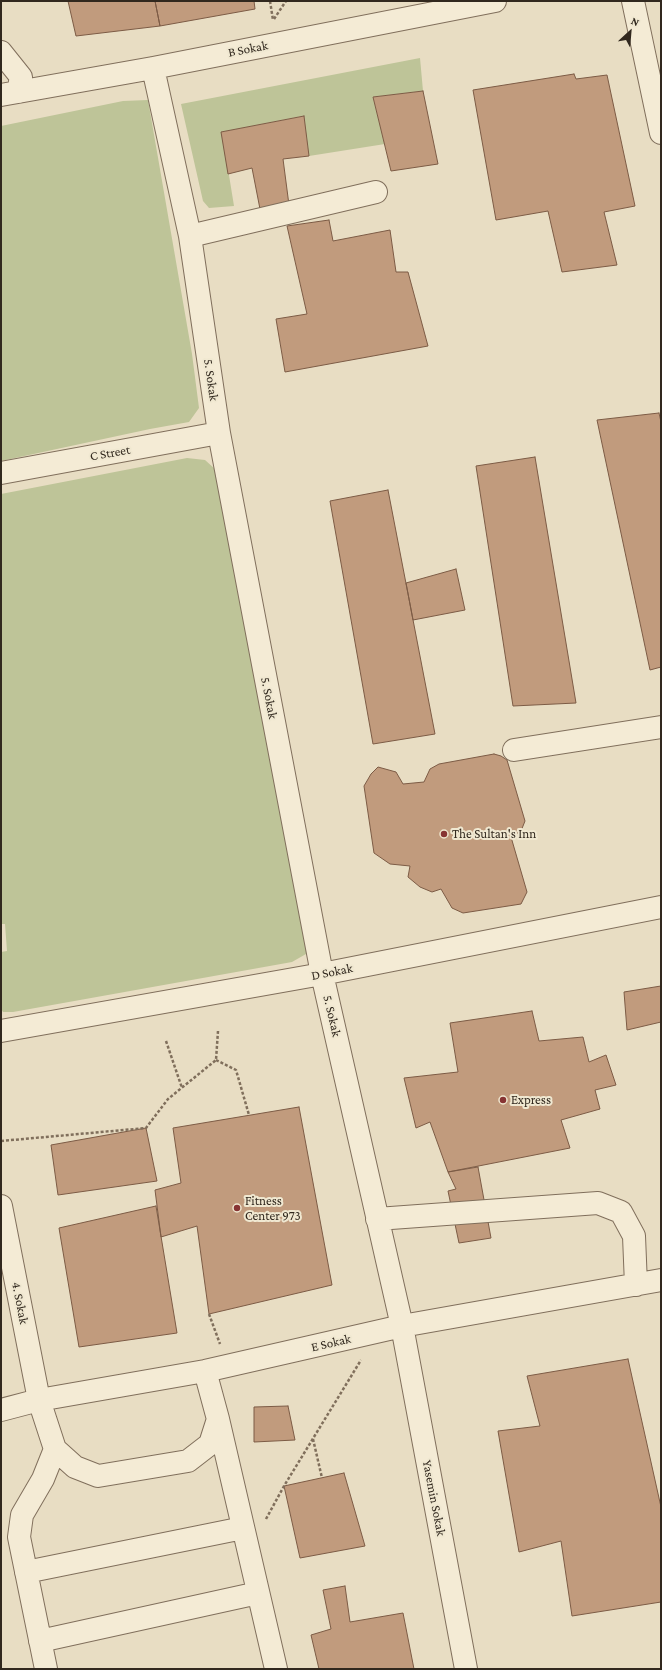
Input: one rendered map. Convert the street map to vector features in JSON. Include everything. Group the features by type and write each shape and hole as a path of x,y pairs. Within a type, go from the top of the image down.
{"lane":[{"name":"B Sokak","path":"10,94 153,68 495,1"},
{"path":"633,1 661,133"},
{"path":"1,52 21,77 10,94"},
{"name":"5. Sokak","path":"153,68 190,236 219,433 322,974 402,1326"},
{"path":"190,236 376,192"},
{"name":"C Street","path":"1,473 219,433"},
{"path":"514,750 661,727"},
{"name":"D Sokak","path":"1,1031 322,974 661,907"},
{"path":"377,1219 598,1203 621,1212 634,1236 636,1285"},
{"name":"4. Sokak","path":"1,1206 39,1400 55,1449"},
{"name":"E Sokak","path":"1,1410 39,1400 205,1372 402,1326 661,1280"},
{"name":"Yasemin Sokak","path":"402,1326 466,1669"},
{"path":"205,1372 218,1419 276,1669"},
{"path":"46,1669 19,1537 22,1514 43,1480 55,1449 75,1467 98,1476 188,1461 210,1444 218,1419"},
{"path":"26,1572 243,1528"},
{"path":"40,1641 258,1593"}],"path":[{"path":"274,19 286,1"},
{"path":"1,1141 146,1128 168,1099 216,1060 218,1031"},
{"path":"166,1041 182,1088"},
{"path":"216,1060 236,1070 249,1115"},
{"path":"209,1314 228,1366"},
{"path":"248,1550 284,1486 378,1332"},
{"path":"313,1439 322,1478"}],"green space":[{"path":"420,58 423,91 373,97 385,144 309,156 303,116 222,132 234,206 209,208 203,201 181,104"},
{"path":"148,100 192,354 199,408 189,422 1,461 1,126 123,101"},
{"path":"187,458 205,460 215,469 312,944 306,954 292,962 13,1012 3,1012 1,1009 1,952 7,951 5,924 1,924 1,494"}],"building":[{"path":"68,1 155,1 160,26 76,36"},
{"path":"155,1 254,1 255,9 160,26"},
{"path":"574,74 576,79 607,75 635,206 604,212 617,265 562,272 548,211 496,220 473,90"},
{"path":"423,91 438,164 391,171 373,97"},
{"path":"304,116 309,156 283,159 289,205 260,209 252,168 228,174 221,132"},
{"path":"329,220 333,241 390,230 396,272 408,272 428,346 285,372 276,319 307,314 287,226"},
{"path":"659,413 661,422 661,667 650,670 597,420"},
{"path":"535,457 576,703 513,706 476,466"},
{"path":"388,490 435,734 373,744 330,501"},
{"path":"456,569 465,610 413,620 406,583"},
{"name":"The Sultan's Inn","path":"494,754 507,760 525,821 521,831 511,837 527,892 521,904 463,913 452,908 441,889 432,892 420,887 408,877 410,866 390,864 374,853 364,786 371,774 378,767 396,772 403,784 424,782 430,769 439,764"},
{"path":"661,986 661,1022 627,1030 624,992"},
{"name":"Express","path":"532,1011 539,1041 583,1037 589,1062 606,1055 616,1085 595,1090 600,1109 561,1120 570,1148 448,1172 430,1122 416,1128 404,1078 458,1072 450,1023"},
{"name":"Fitness Center 973","path":"299,1107 332,1285 209,1314 197,1226 161,1237 155,1190 181,1183 173,1128"},
{"path":"146,1128 157,1181 58,1195 51,1145"},
{"path":"478,1167 491,1238 459,1243 448,1191 456,1189 448,1172"},
{"path":"156,1206 177,1333 79,1347 59,1228"},
{"path":"628,1359 661,1507 661,1602 572,1616 561,1541 519,1552 498,1431 540,1426 527,1376"},
{"path":"288,1406 295,1440 254,1442 254,1407"},
{"path":"344,1473 365,1546 300,1558 284,1486"},
{"path":"345,1586 350,1622 403,1613 414,1669 319,1669 311,1635 331,1629 323,1590"}],"place":[{"name":"The Sultan's Inn","path":"444,834"},
{"name":"Express","path":"503,1100"},
{"name":"Fitness Center 973","path":"237,1208"}]}
